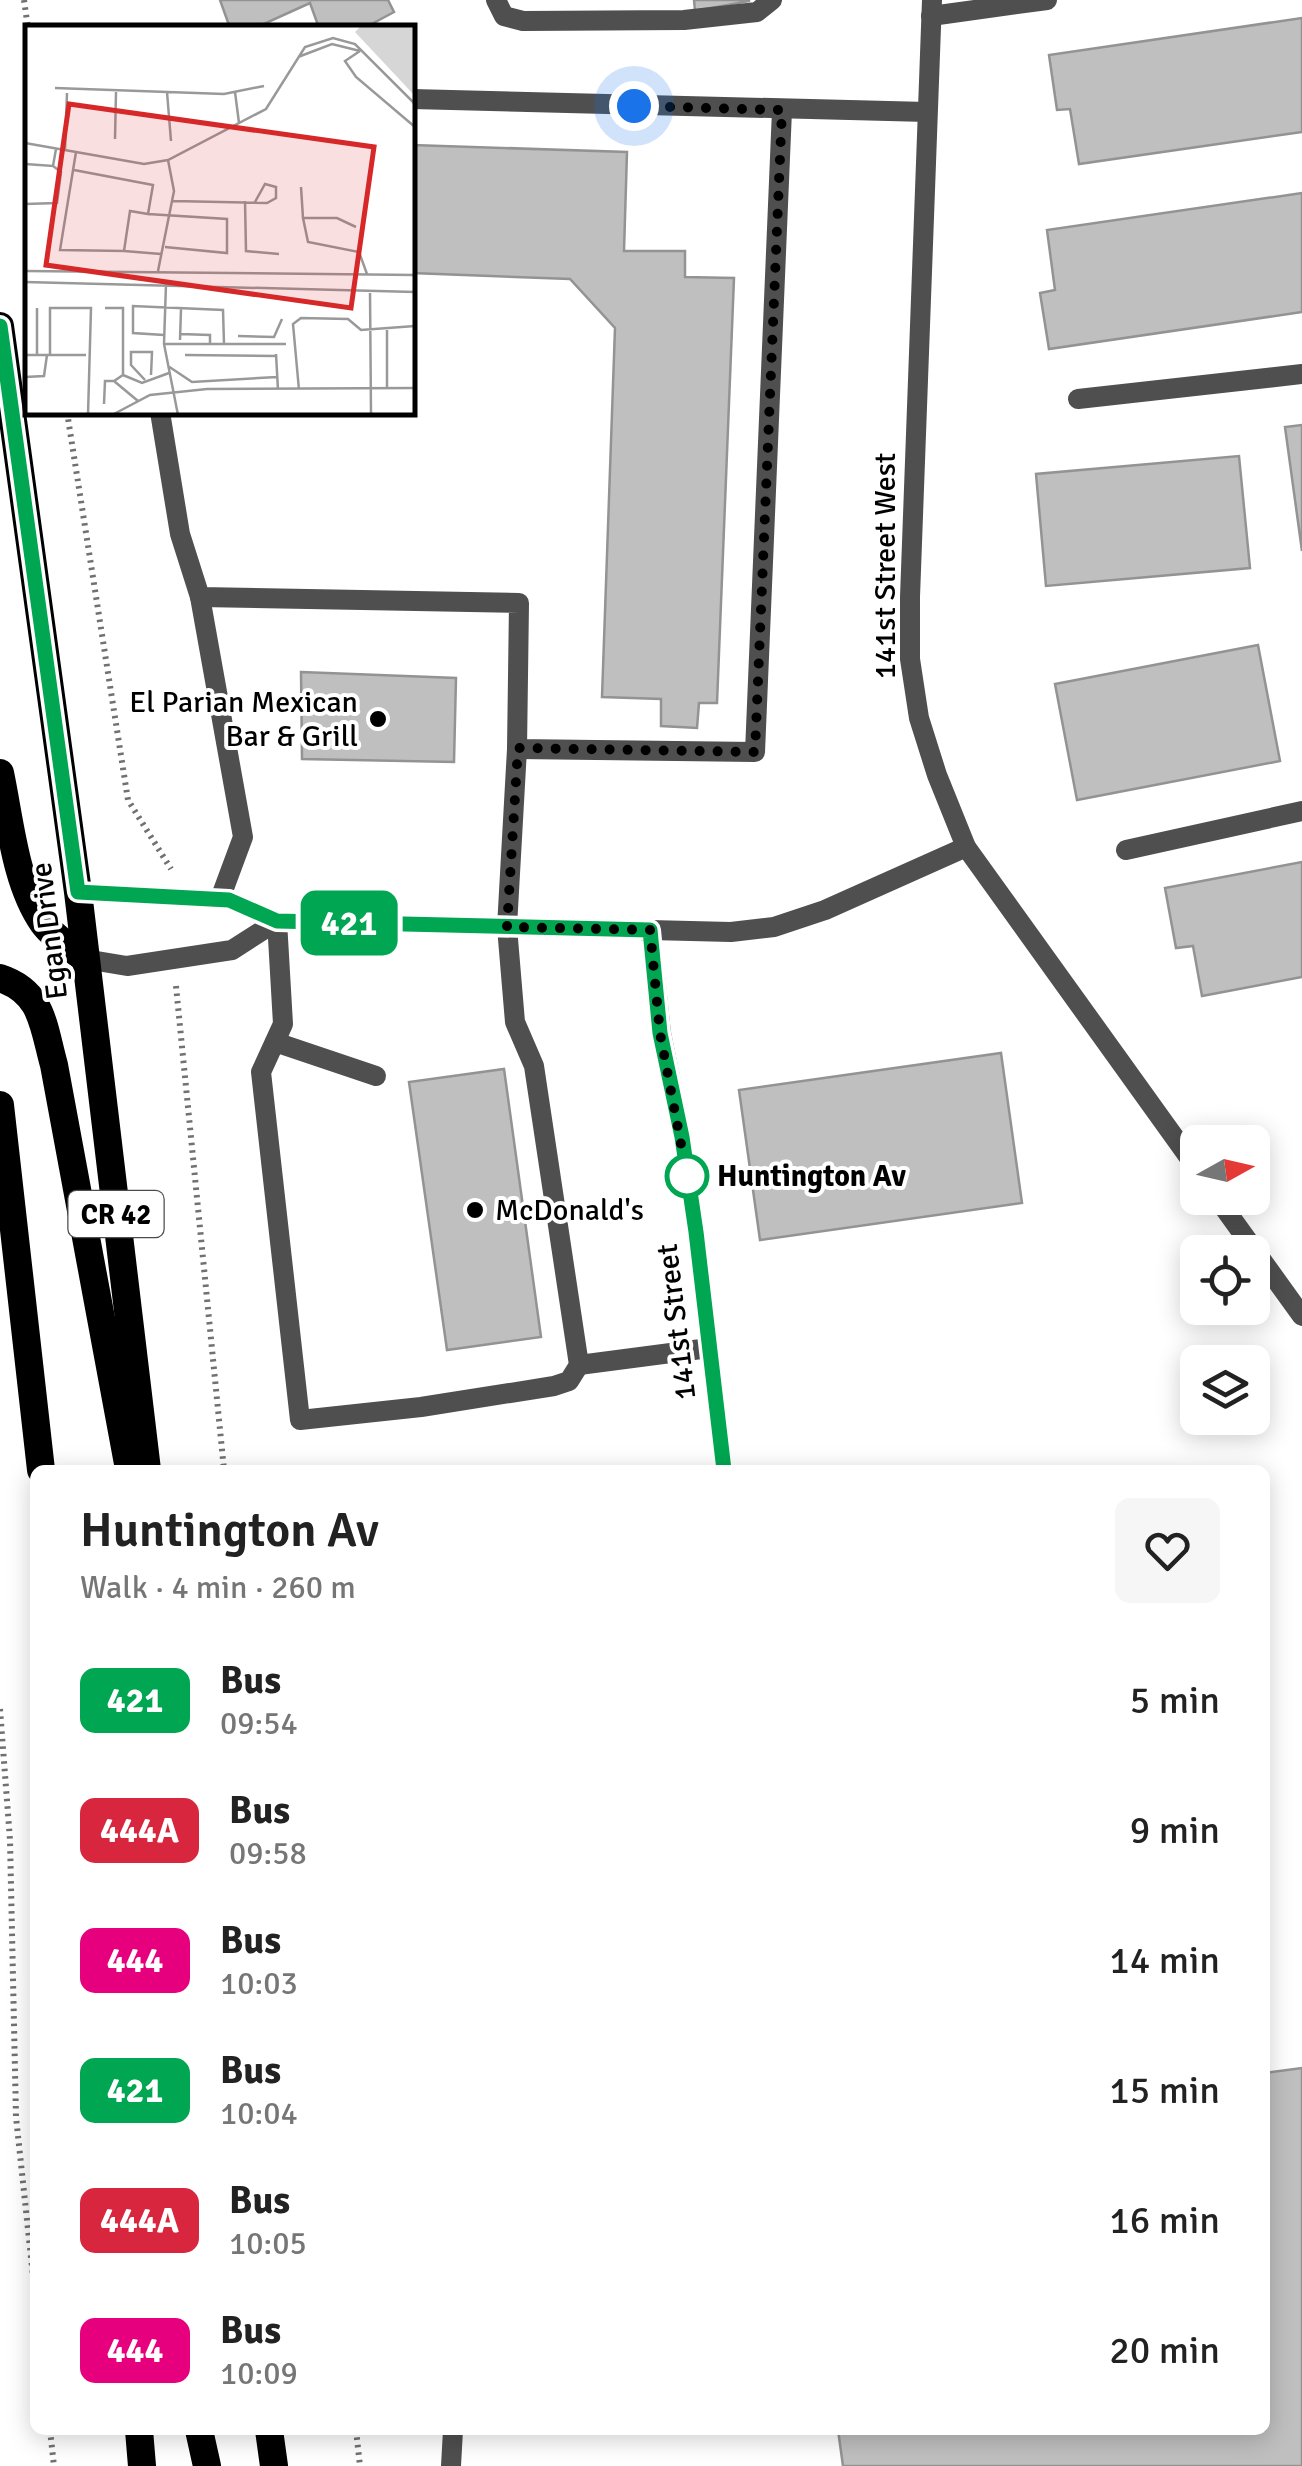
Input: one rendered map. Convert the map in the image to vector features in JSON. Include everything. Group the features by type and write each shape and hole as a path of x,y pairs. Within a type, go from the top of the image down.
{"highway":[{"name":"Egan Drive","path":"0,326 78,892 145,1465"},
{"path":"0,773 30,898 44,926 85,959"},
{"path":"0,978 20,984 38,1006 54,1064 129,1465"},
{"path":"0,1105 40,1465"},
{"path":"139,2435 142,2466"},
{"path":"200,2435 206,2466"},
{"path":"270,2435 274,2466"}],"street":[{"path":"496,0 504,16 523,21 684,20 757,12 772,0"},
{"path":"932,8 1046,0"},
{"name":"141st Street West","path":"932,8 910,598 910,659 918,718 966,848 1180,1145"},
{"path":"415,99 928,112"},
{"path":"518,748 755,752 782,110"},
{"path":"1078,399 1302,374"},
{"path":"160,415 180,534 200,597 243,836 220,899"},
{"path":"200,597 520,603 518,748 507,927 514,1022 534,1066 579,1365 568,1381 421,1407 300,1420 261,1072 283,1024 277,921"},
{"path":"1126,850 1302,811"},
{"path":"78,892 229,900 277,921 730,932 774,927 825,910 966,848"},
{"path":"85,959 126,966 232,950 277,921"},
{"name":"141st Street","path":"650,930 660,1033 682,1137 723,1465"},
{"path":"274,1042 376,1076"},
{"path":"1229,1215 1302,1316"},
{"path":"579,1365 709,1348"},
{"path":"451,2466 453,2435"}],"path":[{"path":"24,0 28,25"},
{"path":"0,1708 10,1840 16,2117 30,2247"},
{"path":"51,2435 54,2466"},
{"path":"357,2435 360,2466"}],"building":[{"path":"220,0 388,0 394,12 370,25 318,25 310,3 262,25 229,25"},
{"path":"694,0 749,0 749,1 695,11"},
{"path":"1302,18 1302,132 1079,164 1070,109 1057,110 1049,55"},
{"path":"415,145 627,152 624,251 685,251 685,277 734,278 717,703 699,703 697,728 661,726 661,699 602,697 615,328 570,279 415,273"},
{"path":"1302,193 1302,312 1049,349 1040,293 1055,290 1047,230"},
{"path":"1302,425 1302,551 1285,427"},
{"path":"1239,456 1250,568 1046,586 1036,474"},
{"path":"1258,645 1280,761 1077,800 1055,684"},
{"name":"El Parian Mexican Bar & Grill","path":"301,672 456,678 454,762 302,759"},
{"path":"1302,862 1302,977 1202,996 1193,946 1176,948 1165,888"},
{"path":"1001,1053 1022,1203 760,1240 739,1090"},
{"name":"McDonald's","path":"504,1069 541,1337 447,1350 409,1082"},
{"path":"1302,2068 1302,2466 843,2466 839,2435 1270,2435 1270,2072"}],"bus line":[{"name":"421","path":"0,326 78,892 229,900 277,921 650,930 660,1033 682,1137 696,1232 723,1465"}],"place":[{"name":"El Parian Mexican Bar & Grill","path":"378,719"},
{"name":"Huntington Av","path":"687,1176"},
{"name":"McDonald's","path":"475,1210"}],"route":[{"path":"634,106 782,110 755,752 518,748 507,927 650,930 660,1033 687,1176"}]}
